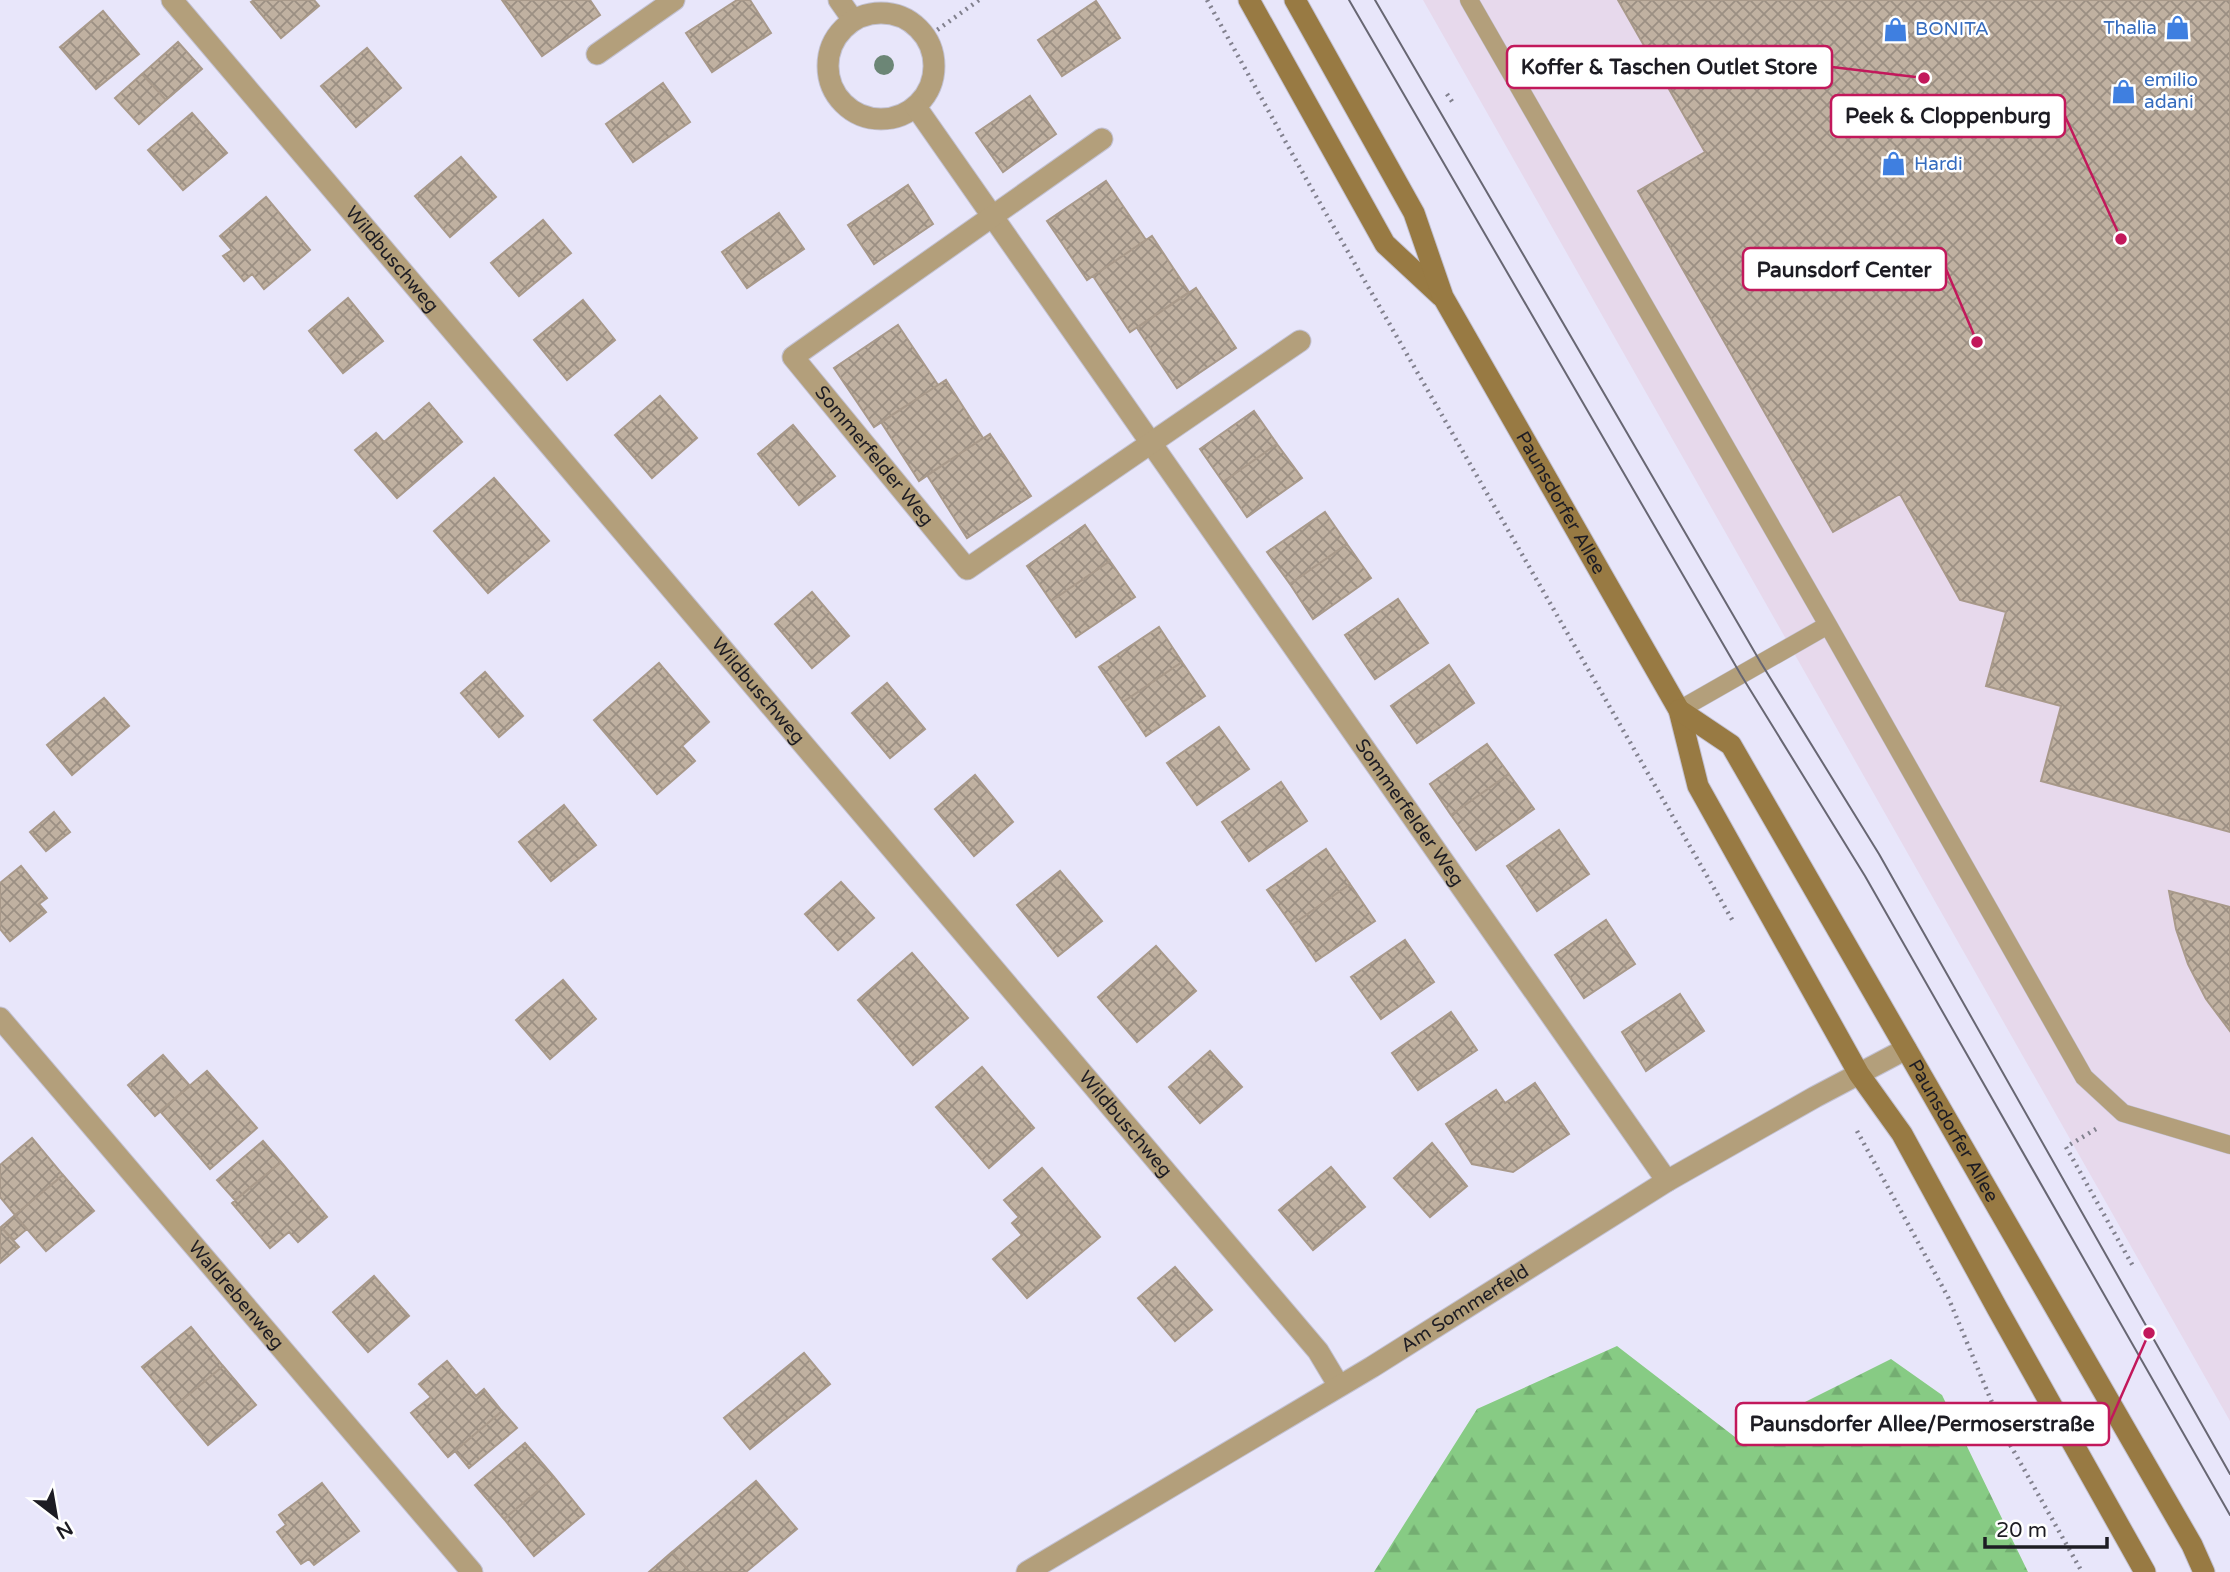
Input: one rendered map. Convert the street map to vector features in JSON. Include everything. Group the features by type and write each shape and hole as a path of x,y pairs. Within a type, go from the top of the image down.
{"main road":[{"name":"Paunsdorfer Allee","path":"1249,0 1385,244 1443,297"},
{"name":"Paunsdorfer Allee","path":"1295,0 1414,213 1443,297 1679,710 1698,786 1859,1074 1902,1135 2146,1572"},
{"name":"Paunsdorfer Allee","path":"1679,710 1731,745 2192,1545 2204,1572"},
{"path":"2192,1545 2217,1572"}],"street":[{"name":"Wildbuschweg","path":"172,0 1318,1351 1339,1386"},
{"path":"597,54 674,0"},
{"path":"839,0 853,20"},
{"path":"877,13 895,15 914,24 926,38 934,56 934,75 928,93 916,107 897,117 878,120 859,114 840,101 829,77 828,58 839,33 853,20 877,13"},
{"name":"Sommerfelder Weg","path":"916,107 1667,1181"},
{"name":"Sommerfelder Weg","path":"1102,139 793,357 967,569 1300,341"},
{"name":"Waldrebenweg","path":"0,1018 472,1572"},
{"name":"Am Sommerfeld","path":"1027,1572 1339,1386 1667,1181 1906,1049"}],"lane":[{"path":"1469,0 2084,1077 2123,1113 2230,1145"},
{"path":"1679,710 1828,625"}],"path":[{"path":"926,38 979,0"},
{"path":"1207,0 1309,184 1737,927"},
{"path":"1447,94 1453,103"},
{"path":"1837,1086 1878,1171 1948,1297 2008,1441 2082,1572"},
{"path":"2123,1113 2066,1147 2134,1268"}],"shaded area":[{"path":"1423,0 2230,0 2230,1421 2141,1264"}],"green space":[{"path":"1617,1346 1735,1437 1891,1359 1942,1395 2028,1572 1374,1572 1477,1409"}],"building":[{"path":"314,0 319,6 281,38 251,2"},
{"path":"502,0 590,0 600,15 542,56"},
{"path":"737,0 750,0 771,33 712,72 686,33"},
{"path":"1618,0 2230,0 2230,832 2041,781 2061,706 1986,686 2006,612 1960,600 1900,494 1833,532 1638,191 1705,152"},
{"path":"1096,1 1120,38 1062,76 1038,40"},
{"path":"103,11 139,54 96,89 60,47"},
{"path":"178,42 202,69 166,100 142,74"},
{"path":"367,48 401,88 356,127 321,86"},
{"path":"142,74 166,100 139,124 115,98"},
{"path":"663,83 690,122 633,162 606,124"},
{"path":"1030,96 1056,134 1003,172 976,133"},
{"path":"192,113 227,153 183,190 148,150"},
{"path":"461,157 496,197 450,237 415,196"},
{"path":"1106,181 1146,240 1087,280 1047,221"},
{"path":"908,185 933,224 874,264 848,225"},
{"path":"266,197 310,250 264,289 252,274 244,281 223,256 232,250 220,236"},
{"path":"779,213 804,249 747,288 722,252"},
{"path":"543,220 571,253 519,296 491,263"},
{"path":"1152,236 1189,292 1130,332 1093,276"},
{"path":"1196,288 1236,348 1177,388 1137,328"},
{"path":"348,298 383,341 343,373 309,331"},
{"path":"583,300 615,340 567,380 534,340"},
{"path":"898,325 938,385 874,427 834,368"},
{"path":"946,380 983,438 919,481 881,422"},
{"path":"660,396 697,438 652,478 615,435"},
{"path":"429,403 462,442 397,498 355,450 376,433 384,442"},
{"path":"1254,411 1277,444 1223,482 1200,449"},
{"path":"793,425 835,476 799,505 758,454"},
{"path":"990,434 1031,496 967,538 927,475"},
{"path":"1277,444 1302,478 1247,517 1223,482"},
{"path":"494,478 549,541 488,593 434,531"},
{"path":"1325,512 1347,544 1290,584 1267,552"},
{"path":"1085,525 1110,561 1051,601 1027,566"},
{"path":"1347,544 1371,578 1313,619 1290,584"},
{"path":"1110,561 1135,597 1076,637 1051,601"},
{"path":"812,592 849,636 812,668 775,624"},
{"path":"1398,599 1428,643 1375,679 1345,635"},
{"path":"1159,627 1182,662 1123,702 1099,667"},
{"path":"1182,662 1205,696 1146,736 1123,702"},
{"path":"659,663 709,722 682,746 695,761 657,794 594,720"},
{"path":"1449,665 1474,703 1417,743 1391,706"},
{"path":"485,672 523,716 499,737 461,693"},
{"path":"887,683 925,729 890,758 852,713"},
{"path":"104,698 129,726 72,775 47,745"},
{"path":"1219,727 1249,769 1197,805 1167,763"},
{"path":"1487,744 1509,774 1451,815 1430,784"},
{"path":"1509,774 1534,809 1476,850 1451,815"},
{"path":"975,775 1013,822 974,856 935,809"},
{"path":"1281,782 1307,821 1249,861 1222,822"},
{"path":"564,805 596,845 551,881 519,842"},
{"path":"54,812 70,832 46,851 30,832"},
{"path":"1559,830 1589,874 1537,911 1507,866"},
{"path":"1326,849 1350,884 1292,925 1267,890"},
{"path":"21,866 47,898 39,904 46,912 10,941 0,929 0,883"},
{"path":"1060,871 1102,921 1058,956 1017,905"},
{"path":"841,882 874,918 838,950 805,914"},
{"path":"1350,884 1375,921 1316,961 1292,925"},
{"path":"2169,891 2230,907 2230,1031 2206,999 2188,964 2176,929"},
{"path":"1606,920 1635,964 1584,998 1555,955"},
{"path":"1405,940 1434,982 1381,1019 1351,977"},
{"path":"1156,946 1196,991 1137,1042 1098,997"},
{"path":"912,953 968,1018 913,1065 858,1000"},
{"path":"563,980 596,1019 550,1059 516,1020"},
{"path":"1680,994 1704,1031 1646,1071 1622,1032"},
{"path":"1451,1012 1477,1050 1418,1090 1392,1053"},
{"path":"1210,1051 1242,1087 1200,1123 1169,1087"},
{"path":"163,1055 190,1086 155,1116 128,1085"},
{"path":"982,1067 1034,1128 989,1168 936,1107"},
{"path":"207,1071 257,1128 210,1169 160,1111"},
{"path":"1535,1083 1569,1134 1513,1172 1472,1164 1446,1124 1496,1090 1505,1103"},
{"path":"32,1138 63,1175 15,1215 0,1197 0,1165"},
{"path":"263,1141 281,1162 235,1200 217,1180"},
{"path":"1432,1143 1467,1186 1430,1217 1394,1178"},
{"path":"281,1162 327,1217 298,1242 289,1232 270,1248 232,1203"},
{"path":"1331,1167 1365,1207 1313,1250 1279,1210"},
{"path":"1042,1168 1100,1237 1027,1298 993,1259 1022,1235 1012,1223 1019,1217 1004,1200"},
{"path":"63,1175 94,1211 46,1251 15,1215"},
{"path":"15,1215 27,1229 14,1240 1,1227"},
{"path":"0,1228 19,1247 0,1263"},
{"path":"1175,1267 1212,1310 1175,1341 1138,1298"},
{"path":"374,1276 409,1316 368,1352 333,1312"},
{"path":"191,1327 223,1366 175,1406 142,1367"},
{"path":"804,1353 830,1384 750,1449 724,1418"},
{"path":"447,1361 476,1396 484,1389 502,1411 448,1457 411,1413 431,1397 419,1384"},
{"path":"223,1366 256,1405 208,1445 175,1406"},
{"path":"502,1411 517,1428 469,1468 455,1451"},
{"path":"525,1443 554,1477 504,1519 475,1485"},
{"path":"554,1477 584,1514 534,1556 504,1519"},
{"path":"756,1481 797,1529 746,1572 690,1572 672,1552"},
{"path":"322,1483 359,1531 314,1565 309,1559 301,1564 277,1532 286,1525 279,1515"},
{"path":"672,1552 690,1572 649,1572"}],"tram line":[{"path":"1349,0 1741,675 1865,876 2230,1515"},
{"path":"1375,0 1761,663 1879,854 2230,1474"}],"place":[{"name":"Thalia","path":"2177,28"},
{"name":"BONITA","path":"1895,29"},
{"name":"Koffer & Taschen Outlet Store","path":"1924,78"},
{"name":"emilio adani","path":"2124,91"},
{"name":"Hardi","path":"1894,164"},
{"name":"Peek & Cloppenburg","path":"2121,239"},
{"name":"Paunsdorf Center","path":"1977,342"},
{"name":"Paunsdorfer Allee/Permoserstraße","path":"2149,1333"}]}
